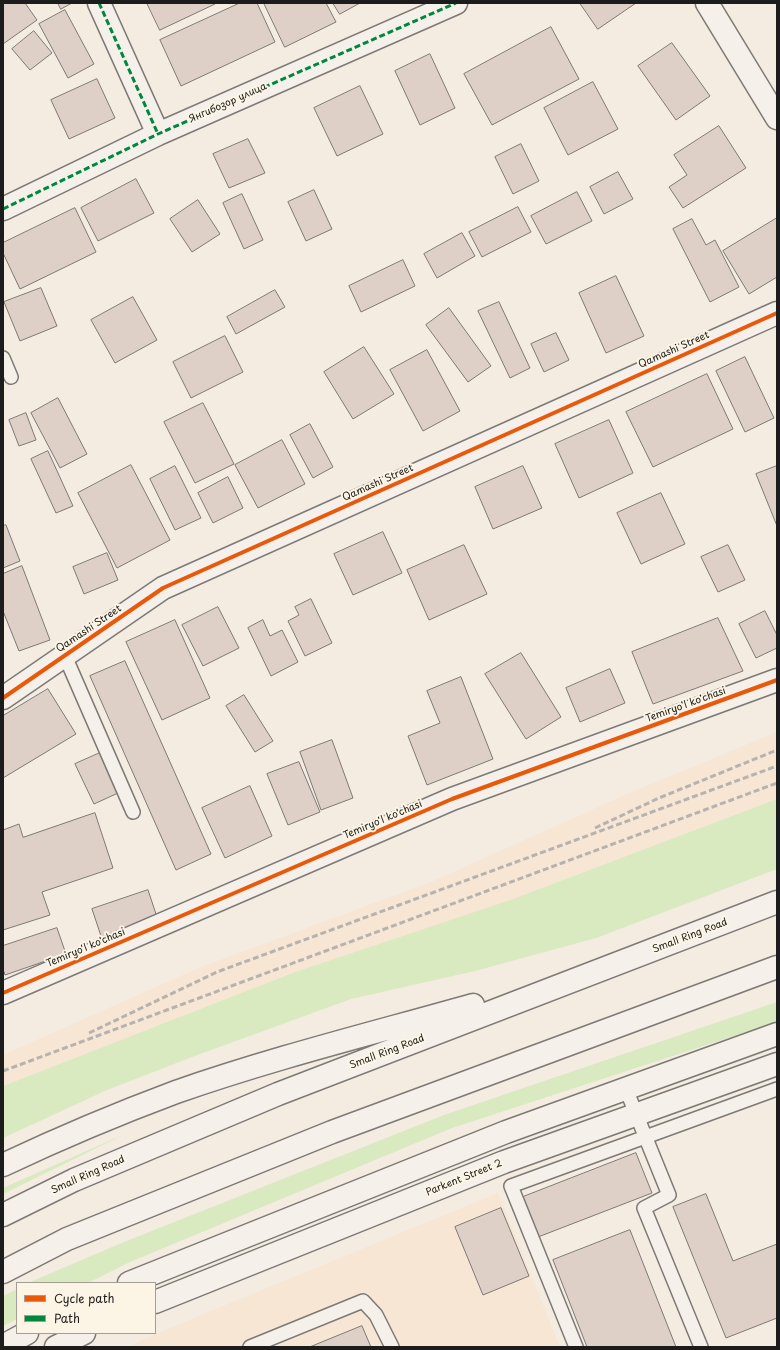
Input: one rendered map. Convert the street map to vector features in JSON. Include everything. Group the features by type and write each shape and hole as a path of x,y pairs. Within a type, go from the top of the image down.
{"main road":[{"path":"99,3 158,134"},
{"name":"Янгибозор улица","path":"3,209 158,134 456,3"},
{"path":"707,3 777,118"},
{"name":"Qamashi Street","path":"3,698 163,588 777,313"},
{"name":"Temiryo'l ko'chasi","path":"3,993 452,799 777,680"},
{"name":"Small Ring Road","path":"3,1214 74,1180 278,1094 777,902"},
{"path":"3,1272 67,1238 332,1132 777,967"},
{"path":"3,1165 57,1139 117,1114 239,1072 603,969"},
{"path":"131,1282 506,1132 777,1034"},
{"name":"Parkent Street 2","path":"156,1302 504,1162 777,1064"},
{"path":"3,1346 25,1334"},
{"path":"56,1347 82,1334"}],"lane":[{"path":"3,358 11,377"},
{"path":"65,656 133,812"},
{"path":"576,1347 511,1186 777,1088"},
{"path":"626,1089 669,1195 644,1208 701,1347"},
{"path":"250,1347 363,1301 376,1315 392,1347"}],"shaded area":[{"path":"777,732 777,799 510,900 295,972 3,1086 3,1055 201,967 431,882 627,794"},
{"path":"498,1193 560,1347 129,1347 156,1334"}],"green space":[{"path":"777,799 777,869 596,938 475,971 351,999 192,1057 107,1090 3,1138 3,1086 295,972 510,900"},
{"path":"777,1002 777,1022 452,1128 130,1262 90,1282 30,1282 124,1242 444,1115"},
{"path":"125,1134 3,1194 3,1188"},
{"path":"16,1290 16,1320 3,1326 3,1296"}],"building":[{"path":"3,3 25,3 37,20 3,44"},
{"path":"58,3 72,3 61,9"},
{"path":"147,3 214,3 215,4 160,30"},
{"path":"240,3 257,3 275,42 181,86 160,40"},
{"path":"264,3 326,3 336,22 285,47"},
{"path":"333,3 360,3 340,14"},
{"path":"580,3 636,3 598,29"},
{"path":"65,10 94,64 68,78 39,24"},
{"path":"551,27 579,79 492,125 464,74"},
{"path":"34,31 52,53 30,70 12,49"},
{"path":"672,43 710,96 676,120 638,66"},
{"path":"430,54 455,108 420,125 395,71"},
{"path":"97,79 115,118 69,139 51,100"},
{"path":"593,82 618,129 568,155 544,108"},
{"path":"360,86 383,134 337,156 314,108"},
{"path":"719,126 746,168 683,208 669,187 687,175 674,155"},
{"path":"248,139 265,173 229,188 213,154"},
{"path":"521,144 539,181 513,194 495,157"},
{"path":"618,172 633,199 604,214 590,187"},
{"path":"136,179 154,213 98,241 81,208"},
{"path":"314,190 332,229 306,241 288,202"},
{"path":"577,192 592,221 546,244 531,216"},
{"path":"242,194 263,240 244,249 223,203"},
{"path":"198,200 220,234 192,252 170,219"},
{"path":"518,207 531,232 482,257 469,232"},
{"path":"75,208 96,252 20,289 3,253 3,243"},
{"path":"777,218 777,277 749,294 723,251"},
{"path":"692,219 706,245 715,240 739,287 710,302 673,229"},
{"path":"462,233 475,256 437,278 424,254"},
{"path":"403,260 415,286 361,312 349,286"},
{"path":"616,276 644,336 606,353 579,293"},
{"path":"41,288 57,326 20,341 4,302"},
{"path":"275,290 285,307 236,334 227,317"},
{"path":"133,297 157,340 115,363 91,320"},
{"path":"499,302 530,368 510,378 478,311"},
{"path":"449,308 491,366 468,382 426,325"},
{"path":"556,333 569,360 544,372 531,344"},
{"path":"225,336 243,372 191,398 173,362"},
{"path":"364,347 394,394 353,419 324,372"},
{"path":"427,350 460,411 423,431 390,370"},
{"path":"745,357 774,418 745,432 716,371"},
{"path":"707,374 733,429 653,467 626,412"},
{"path":"58,398 87,454 60,468 31,413"},
{"path":"203,403 234,464 195,483 164,422"},
{"path":"26,413 36,440 19,446 9,420"},
{"path":"609,420 633,473 579,498 555,444"},
{"path":"310,424 333,467 313,478 290,435"},
{"path":"282,440 305,484 258,508 235,465"},
{"path":"48,451 73,506 56,513 31,459"},
{"path":"131,465 170,540 117,568 78,493"},
{"path":"175,466 201,518 175,530 150,479"},
{"path":"523,466 542,508 493,529 475,487"},
{"path":"777,466 777,526 756,474"},
{"path":"228,477 243,508 213,523 198,493"},
{"path":"661,493 685,544 641,564 617,513"},
{"path":"6,525 20,561 3,568 3,526"},
{"path":"383,532 402,573 353,595 334,554"},
{"path":"464,545 487,594 429,620 407,570"},
{"path":"728,545 745,580 718,592 701,557"},
{"path":"107,553 118,580 84,594 73,567"},
{"path":"22,566 50,640 19,651 3,611 3,574"},
{"path":"311,599 332,643 305,656 288,621 299,615 295,607"},
{"path":"218,607 239,648 203,666 182,625"},
{"path":"765,611 777,635 777,648 756,658 739,624"},
{"path":"718,618 743,671 653,704 632,652"},
{"path":"175,620 210,698 162,720 126,642"},
{"path":"263,620 270,636 282,630 298,662 271,676 248,628"},
{"path":"521,653 561,717 526,739 485,674"},
{"path":"125,661 211,854 176,870 90,676"},
{"path":"610,669 625,703 580,722 566,688"},
{"path":"461,677 493,759 427,785 408,736 440,723 427,691"},
{"path":"48,689 76,734 3,778 3,716"},
{"path":"244,695 273,741 255,752 226,706"},
{"path":"332,740 353,798 321,810 300,752"},
{"path":"100,753 118,793 94,804 75,764"},
{"path":"299,762 320,812 288,825 267,774"},
{"path":"250,786 272,836 225,858 202,808"},
{"path":"95,813 113,868 42,892 50,915 3,930 3,830 19,824 23,837"},
{"path":"148,890 158,920 102,939 92,909"},
{"path":"57,928 66,954 5,975 3,969 3,946"},
{"path":"636,1153 652,1193 538,1237 523,1197"},
{"path":"706,1194 733,1261 777,1244 777,1318 726,1338 673,1207"},
{"path":"501,1208 529,1276 483,1295 455,1227"},
{"path":"630,1230 676,1347 587,1347 553,1260"},
{"path":"362,1326 371,1347 310,1347"}],"railway":[{"path":"595,828 659,798 777,750"},
{"path":"89,1033 217,972 777,766"},
{"path":"3,1071 777,783"}],"marked path":[{"path":"99,3 158,134"},
{"path":"3,209 158,134 456,3"}],"cycle path":[{"path":"3,698 163,588 777,313"},
{"path":"3,993 452,799 777,680"}]}
